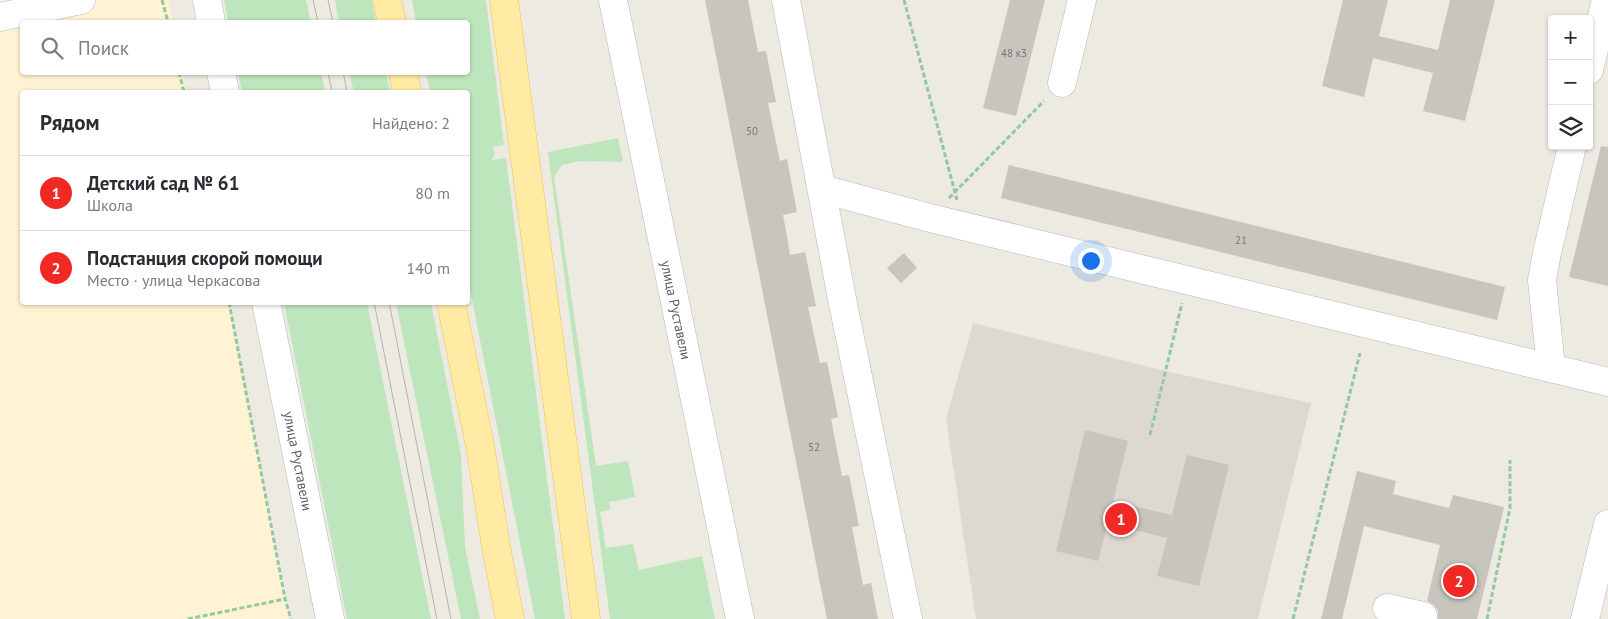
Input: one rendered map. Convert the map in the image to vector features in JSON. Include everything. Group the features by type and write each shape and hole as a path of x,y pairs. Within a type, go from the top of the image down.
{"main road":[{"path":"387,0 392,20"},
{"path":"504,0 586,619"},
{"path":"403,75 406,90"},
{"path":"452,305 482,451 507,614"}],"street":[{"path":"0,17 81,0"},
{"path":"207,0 212,20"},
{"name":"улица Руставели","path":"613,0 740,619"},
{"path":"786,0 842,299 908,619"},
{"path":"1062,83 1082,0"},
{"path":"1591,60 1606,0"},
{"path":"222,75 225,90"},
{"path":"1551,368 1542,280 1571,150"},
{"path":"822,189 930,218 1608,382"},
{"name":"улица Руставели","path":"267,305 330,619"},
{"path":"1585,619 1608,525"},
{"path":"1387,608 1423,616"}],"path":[{"path":"162,0 167,20"},
{"path":"904,0 964,226"},
{"path":"180,75 184,90"},
{"path":"930,218 1062,83"},
{"path":"1150,435 1187,280"},
{"path":"230,305 291,619"},
{"path":"1293,619 1360,353"},
{"path":"1487,619 1510,508 1510,460"},
{"path":"188,619 286,599"}],"shaded area":[{"path":"0,0 168,0 173,20 20,20 20,75 183,75 186,90 20,90 20,305 228,305 289,619 0,619"},
{"path":"973,323 1165,371 1311,403 1258,619 976,619 946,419"}],"green space":[{"path":"224,0 306,0 311,20 228,20"},
{"path":"335,0 372,0 376,20 339,20"},
{"path":"412,0 486,0 504,145 493,147 495,153 492,160 506,158 565,619 535,619 470,289 470,90 430,90 426,75 470,75 470,20 416,20"},
{"path":"238,75 321,75 325,90 242,90"},
{"path":"350,75 386,75 390,90 353,90"},
{"path":"618,138 623,162 580,161 562,165 554,177 596,466 628,461 635,497 609,502 610,510 600,512 606,548 633,544 639,570 702,556 715,619 610,619 548,152"},
{"path":"284,305 367,305 431,619 347,619"},
{"path":"396,305 431,305 461,454 465,547 480,619 461,619"}],"building":[{"path":"705,0 748,0 758,52 766,51 776,102 768,103 780,161 787,159 797,212 783,215 790,255 805,252 816,306 808,307 820,363 827,362 838,417 831,419 842,476 849,475 859,526 852,527 863,585 871,583 878,619 827,619"},
{"path":"1010,0 1045,0 1016,116 983,108"},
{"path":"1343,0 1388,0 1379,36 1438,50 1450,0 1495,0 1465,121 1423,111 1433,73 1373,58 1364,97 1322,86"},
{"path":"1601,146 1608,147 1608,286 1569,277"},
{"path":"1009,165 1505,287 1497,320 1001,198"},
{"path":"904,253 917,268 901,283 887,268"},
{"path":"1085,430 1128,441 1113,501 1172,515 1187,455 1229,465 1199,586 1157,576 1167,538 1108,523 1098,561 1056,551"},
{"path":"1357,471 1396,481 1393,494 1449,508 1453,495 1504,507 1477,619 1438,619 1438,611 1434,605 1427,601 1440,545 1364,526 1342,619 1321,619"}],"tram line":[{"path":"313,0 318,20"},
{"path":"328,0 333,20"},
{"path":"329,75 332,90"},
{"path":"344,75 347,90"},
{"path":"375,305 437,619"},
{"path":"390,305 451,619"}],"place":[{"name":"Детский сад № 61","path":"1121,519"},
{"name":"Подстанция скорой помощи","path":"1459,581"}]}
